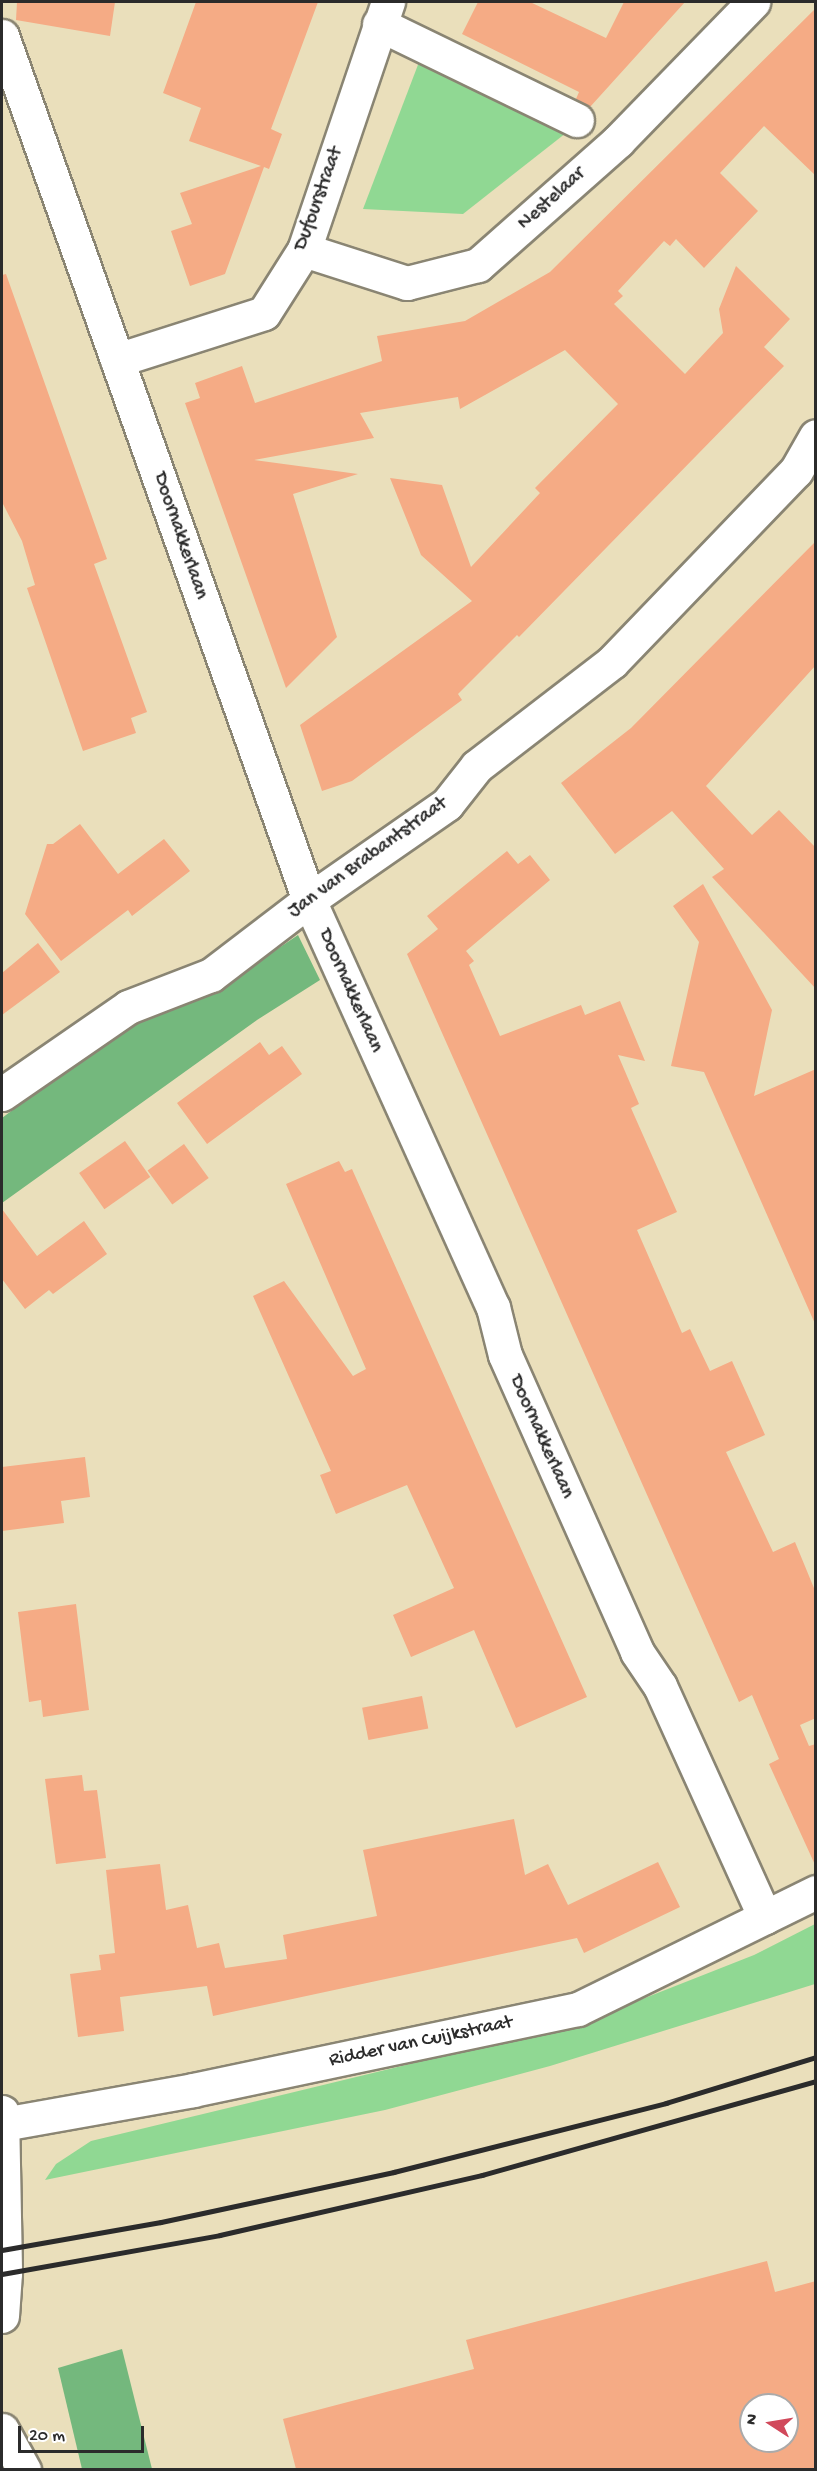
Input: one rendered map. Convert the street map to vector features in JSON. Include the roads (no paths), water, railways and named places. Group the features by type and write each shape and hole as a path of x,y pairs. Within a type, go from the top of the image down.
{"street":[{"name":"Nestelaar","path":"304,250 407,283 478,265 618,141 753,2"},
{"name":"Dufourstraat","path":"117,360 264,313 304,250 384,13"},
{"path":"384,13 577,120"},
{"name":"Doornakkerlaan","path":"2,36 309,900 493,1307 505,1356 637,1652 660,1686 765,1917"},
{"name":"Jan van Brabantstraat","path":"2,1094 128,1007 211,975 309,900 447,804 477,766 612,662 796,471 816,436"},
{"name":"Ridder van Cuijkstraat","path":"2,2118 193,2090 578,2009 816,1892"},
{"path":"2,2118 5,2273 2,2316"},
{"path":"2,2430 24,2469"}],"railway":[{"path":"2,2250 161,2222 394,2172 666,2103 816,2057"},
{"path":"2,2274 220,2235 482,2175 816,2081"}]}
